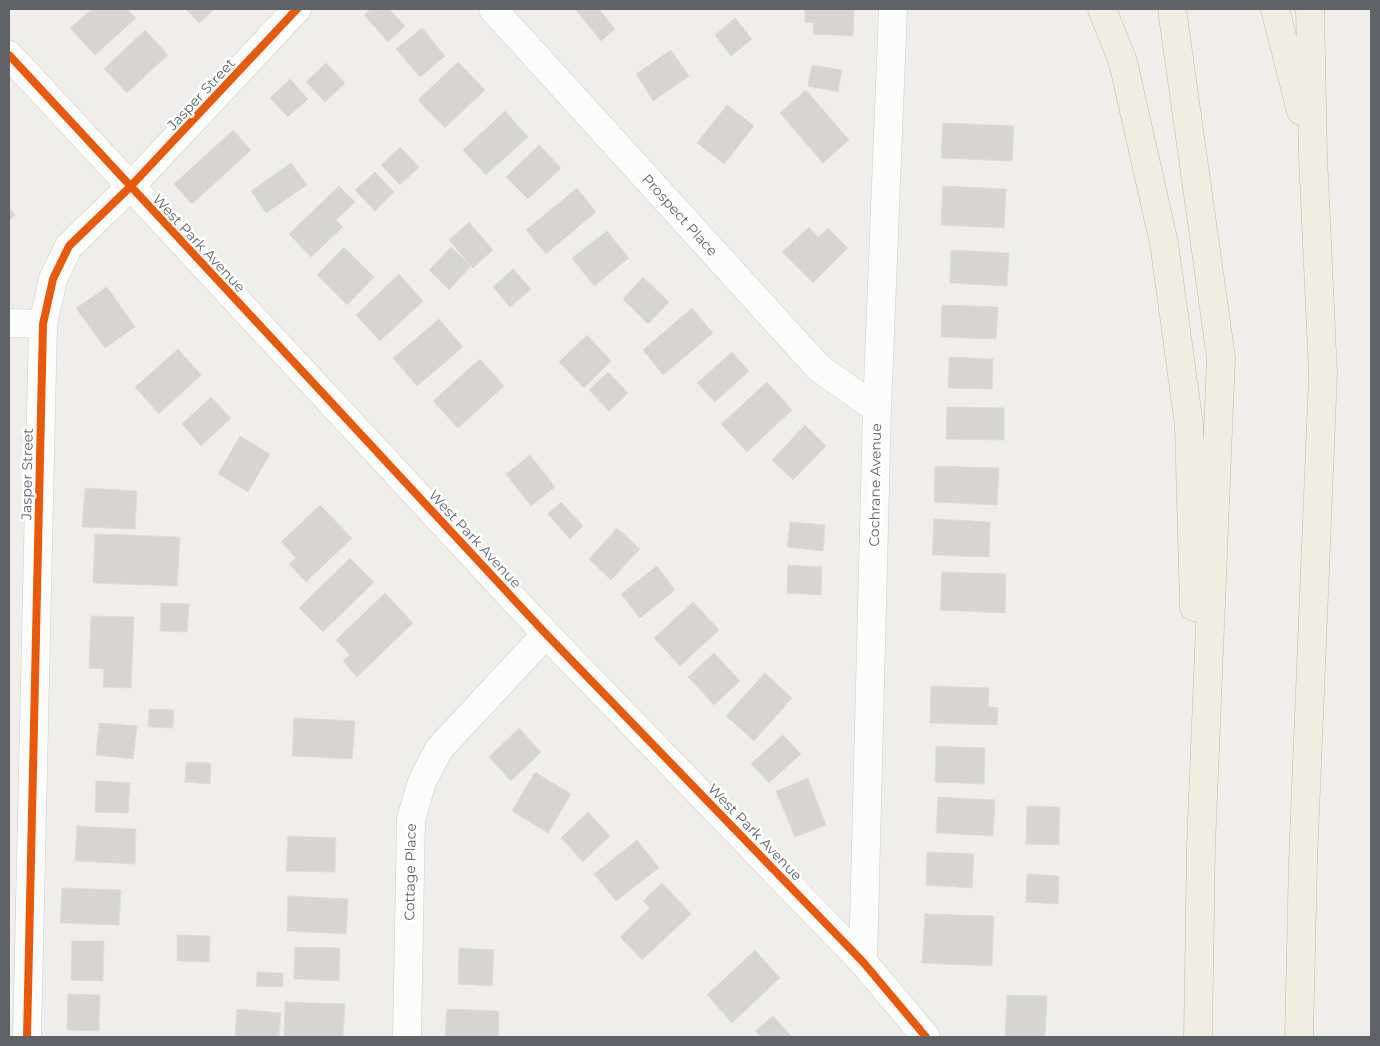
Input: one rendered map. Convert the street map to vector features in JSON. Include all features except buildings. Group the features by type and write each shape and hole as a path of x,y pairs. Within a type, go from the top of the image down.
{"highway":[{"path":"1102,9 1123,62 1164,243 1189,424 1201,846"},
{"path":"1172,9 1221,358 1201,846 1198,1037"},
{"path":"1275,9 1313,156"},
{"path":"1298,1037 1303,861 1323,374 1313,156 1310,9"}],"street":[{"name":"Jasper Street","path":"27,1037 43,324 53,279 69,246 130,187 297,9"},
{"name":"Prospect Place","path":"493,9 819,368 876,409"},
{"name":"Cochrane Avenue","path":"863,962 876,409 893,9"},
{"name":"West Park Avenue","path":"9,55 546,634 863,962 926,1037"},
{"path":"9,323 43,324"},
{"name":"Cottage Place","path":"407,1037 411,819 422,782 439,749 546,634"}],"cycle path":[{"path":"27,1037 43,324 53,279 69,246 130,187 297,9"},
{"path":"9,55 546,634 863,962 926,1037"}]}
